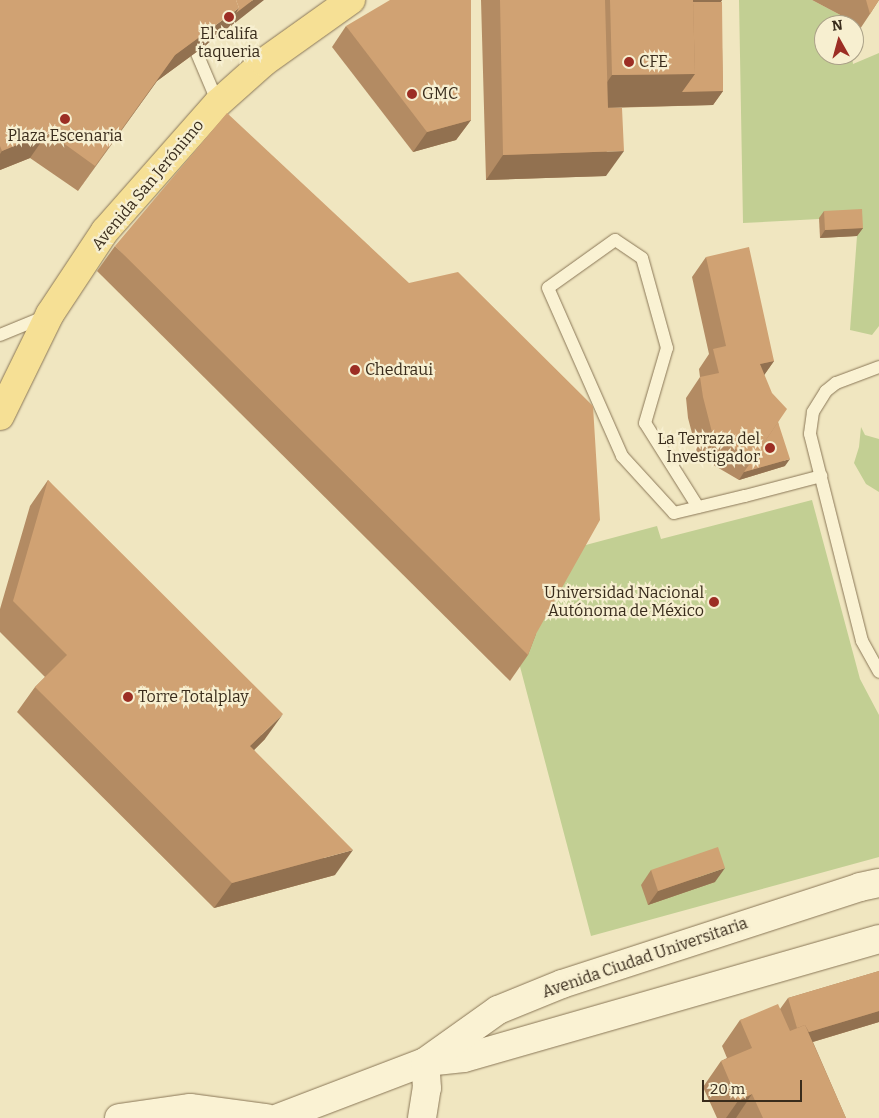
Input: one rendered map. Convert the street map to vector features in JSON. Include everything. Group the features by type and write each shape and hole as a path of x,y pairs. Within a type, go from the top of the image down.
{"main road":[{"name":"Avenida San Jerónimo","path":"0,416 50,314 105,231 218,103 264,62 351,0"}],"street":[{"name":"Avenida Ciudad Universitaria","path":"278,1118 425,1062 498,1010 562,984 860,887 879,883"},
{"name":"Avenida Ciudad Universitaria","path":"425,1062 464,1058 878,940"},
{"path":"422,1118 426,1088 425,1062"},
{"path":"119,1118 193,1113 266,1118"}],"lane":[{"path":"185,24 218,103"},
{"path":"698,507 645,423 667,348 642,258 616,240 548,288 622,456 674,513 698,507 821,476"},
{"path":"0,335 50,314"},
{"path":"879,367 836,383 818,402 810,423 810,434 862,641 879,672"}],"green space":[{"path":"739,0 812,0 840,15 814,15 814,65 864,65 864,59 879,53 879,326 872,335 850,330 857,217 743,223"},
{"path":"861,427 865,435 879,439 879,492 866,484 854,463 859,447"},
{"path":"812,500 860,679 879,715 879,857 591,936 518,659 582,546 657,526 661,539"}],"building":[{"name":"Plaza Escenaria","path":"0,0 236,0 239,8 175,55 95,166 48,132 2,151 0,146"},
{"path":"236,0 253,0 236,13 239,8"},
{"name":"GMC","path":"390,0 471,0 471,120 427,132 346,26"},
{"path":"500,0 605,0 608,108 622,108 624,151 503,155"},
{"path":"610,0 693,0 695,74 612,75"},
{"path":"866,0 879,0 870,14"},
{"path":"693,2 722,2 723,91 682,92 695,74"},
{"name":"Chedraui","path":"227,113 409,283 458,272 593,406 600,520 536,634 528,655 115,246"},
{"path":"862,209 863,228 825,230 824,211"},
{"path":"749,247 774,361 760,364 772,393 787,409 753,459 713,436 700,377 719,373 713,349 726,346 706,257"},
{"name":"La Terraza del Investigador","path":"778,422 790,459 744,472 753,459"},
{"name":"Torre Totalplay","path":"48,480 283,714 250,746 353,850 232,883 35,687 67,655 13,601"},
{"path":"718,847 725,868 658,891 651,870"},
{"path":"879,971 879,1011 809,1032 805,1025 797,1028 788,998"},
{"path":"778,1004 790,1031 805,1025 846,1118 763,1118 752,1094 738,1101 721,1061 752,1048 740,1020"}],"place":[{"name":"El califa taqueria","path":"229,17"},
{"name":"CFE","path":"629,62"},
{"name":"GMC","path":"412,94"},
{"name":"Plaza Escenaria","path":"65,119"},
{"name":"Chedraui","path":"355,370"},
{"name":"La Terraza del Investigador","path":"770,448"},
{"name":"Universidad Nacional Autónoma de México","path":"714,602"},
{"name":"Torre Totalplay","path":"128,697"}]}
